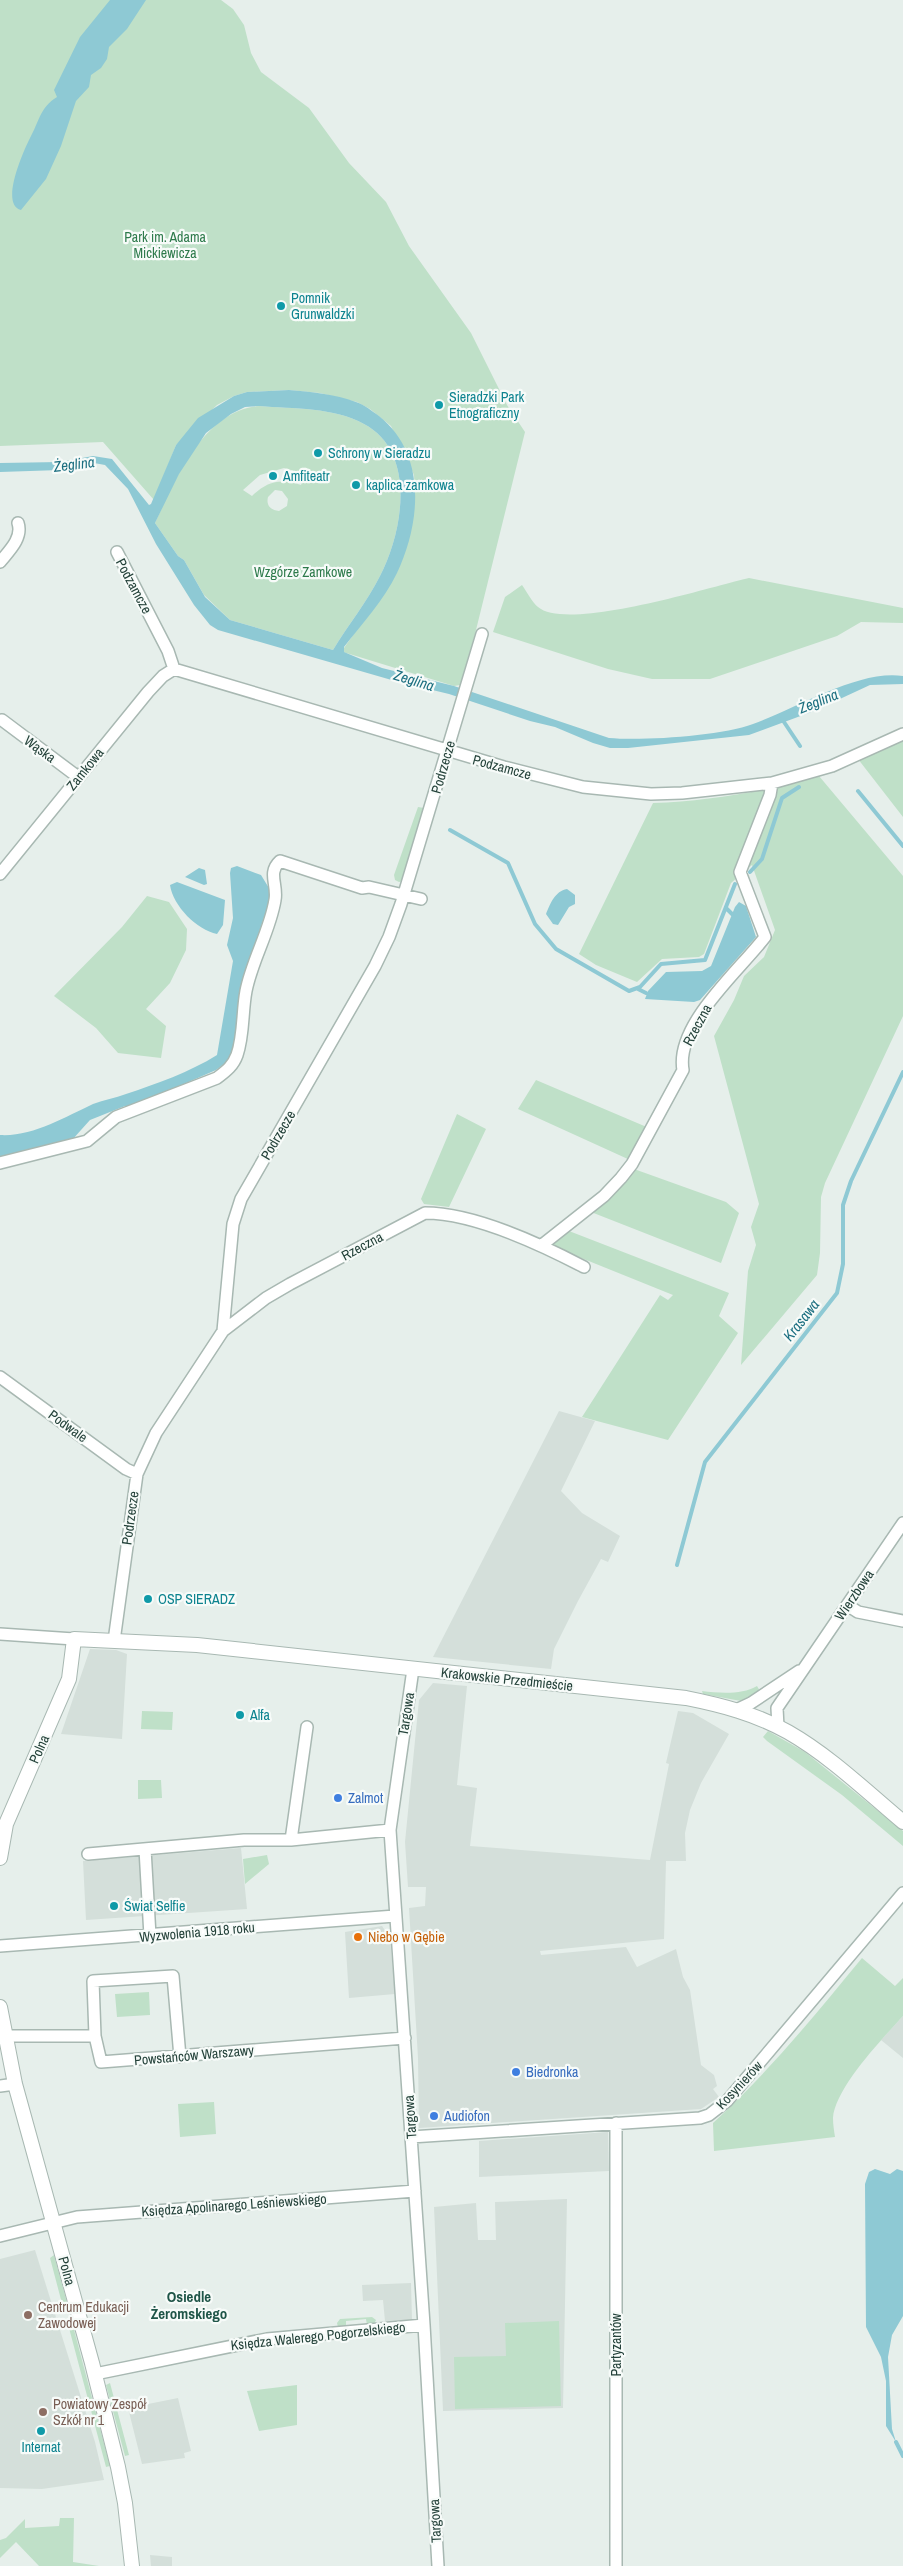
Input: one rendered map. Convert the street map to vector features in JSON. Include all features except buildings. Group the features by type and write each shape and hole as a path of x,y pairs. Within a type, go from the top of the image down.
{"street":[{"path":"0,562 18,539 20,528 18,523"},
{"name":"Podzamcze","path":"116,552 168,651 174,669 447,752 583,786 651,794 682,793 772,782 832,766 903,734"},
{"name":"Podrzecze","path":"114,1641 137,1474 162,1425 223,1331 233,1224 241,1200 375,966 389,937 404,894 482,634"},
{"name":"Zamkowa","path":"0,874 148,692 163,676 174,669"},
{"name":"Wąska","path":"0,720 78,777"},
{"name":"Rzeczna","path":"542,1245 604,1196 632,1164 682,1070 680,1057 702,1008 765,937 740,872 770,794 772,782"},
{"path":"0,1163 87,1141 116,1117 217,1078 230,1068 237,1056 240,1042 246,990 276,899 273,877 274,866 280,861 362,888 370,887 421,899"},
{"name":"Rzeczna","path":"223,1331 231,1323 285,1287 425,1213 448,1215 467,1220 542,1245 584,1267"},
{"name":"Podwale","path":"0,1377 137,1474"},
{"name":"Wierzbowa","path":"778,1727 777,1708 903,1523"},
{"path":"847,1605 858,1612 903,1621"},
{"path":"0,1634 74,1639"},
{"name":"Krakowskie Przedmieście","path":"74,1639 197,1645 686,1698 736,1710 778,1727 832,1764 903,1822"},
{"name":"Polna","path":"0,1858 6,1824 69,1679 74,1639"},
{"name":"Wierzbowa","path":"736,1710 751,1704 805,1667"},
{"name":"Targowa","path":"413,1669 390,1830 412,2137 438,2566"},
{"path":"291,1840 307,1728"},
{"path":"88,1854 244,1840 291,1840 390,1830"},
{"path":"145,1850 150,1936"},
{"name":"Kosynierów","path":"412,2137 700,2118 718,2109 903,1894"},
{"name":"Wyzwolenia 1918 roku","path":"0,1946 395,1916"},
{"path":"4,2036 95,2036 92,1980 173,1976 180,2057"},
{"name":"Polna","path":"0,2007 4,2036 15,2084 95,2374 124,2498 132,2566"},
{"name":"Powstańców Warszawy","path":"95,2036 100,2062 405,2038"},
{"path":"0,2086 15,2084"},
{"name":"Partyzantów","path":"616,2123 616,2566"},
{"name":"Księdza Apolinarego Leśniewskiego","path":"0,2236 77,2217 415,2191"},
{"name":"Księdza Walerego Pogorzelskiego","path":"95,2374 266,2339 424,2325"}],"shaded area":[{"path":"559,1411 595,1421 561,1491 582,1513 620,1536 608,1562 601,1559 578,1601 554,1649 551,1669 433,1657"},
{"path":"90,1649 116,1650 127,1654 122,1739 61,1734"},
{"path":"433,1683 467,1686 457,1785 477,1788 470,1846 650,1860 669,1764 666,1763 678,1711 693,1713 729,1734 701,1783 690,1810 685,1833 686,1861 666,1861 664,1939 540,1951 541,1955 626,1947 637,1967 676,1949 683,1977 690,1990 701,2065 714,2075 717,2086 713,2089 719,2097 701,2109 419,2128 418,2058 409,1908 425,1906 426,1887 408,1887 405,1842 419,1700"},
{"path":"241,1848 247,1909 86,1920 83,1861"},
{"path":"382,1926 390,1938 395,1994 349,1998 345,1932"},
{"path":"903,2016 903,2058 881,2040"},
{"path":"608,2132 609,2171 479,2177 479,2141"},
{"path":"567,2199 563,2408 443,2411 434,2207 476,2203 478,2240 496,2240 495,2202"},
{"path":"35,2250 95,2442 104,2480 42,2489 0,2488 0,2259"},
{"path":"411,2283 412,2320 385,2321 383,2300 363,2301 362,2285"},
{"path":"178,2398 191,2451 184,2453 185,2458 142,2464 128,2408"},
{"path":"150,2555 172,2557 172,2566 151,2566"}],"green space":[{"name":"Park im. Adama Mickiewicza","path":"0,0 221,0 233,9 244,25 251,53 261,72 309,108 349,163 386,202 409,246 471,333 507,405 525,432 475,634 460,685 454,686 343,652 397,572 411,528 415,493 414,475 391,426 370,409 357,402 320,393 289,390 247,392 234,396 217,405 176,445 154,500 103,442 0,446"},
{"name":"Wzgórze Zamkowe","path":"259,406 340,414 364,424 381,437 392,453 398,473 400,494 395,538 375,586 333,650 230,620 204,595 184,560 178,556 155,523 182,468 194,450 222,420 240,411","holes":["284,468 305,474 301,485 281,481 275,482 263,487 252,496 243,490 260,475","275,490 282,491 288,499 287,506 279,511 268,505 268,497"]},
{"path":"749,578 903,608 903,623 861,622 837,636 710,679 652,679 608,669 493,632 505,597 522,585 538,607 554,613 578,614 640,605"},
{"path":"903,738 903,817 851,750"},
{"path":"819,776 903,876 903,1016 825,1183 821,1197 820,1253 817,1275 741,1365 748,1271 756,1245 751,1227 759,1204 714,1036 734,1000 744,976 764,957 775,930 752,865 731,883 704,954 699,957 662,959 637,982 596,965 579,954 653,803 737,794"},
{"path":"418,807 424,808 403,881 399,882 395,880 394,875"},
{"path":"147,896 169,902 187,929 186,950 170,983 146,1009 166,1026 161,1058 118,1053 96,1028 54,996 122,927"},
{"path":"536,1080 649,1128 630,1160 518,1109"},
{"path":"457,1114 486,1129 449,1207 424,1204 421,1199"},
{"path":"634,1169 726,1202 739,1213 721,1263 591,1212 614,1194"},
{"path":"569,1231 729,1293 719,1316 738,1333 668,1440 582,1417 660,1295 668,1300 673,1295 549,1245"},
{"path":"757,1686 760,1691 741,1701 703,1694 702,1691 737,1692"},
{"path":"142,1711 173,1712 172,1730 141,1729"},
{"path":"768,1731 805,1752 903,1831 903,1846 842,1795 767,1741 763,1737"},
{"path":"138,1780 161,1780 162,1798 138,1799"},
{"path":"267,1855 269,1864 245,1884 243,1859"},
{"path":"862,1958 895,1986 903,1978 903,2016 861,2064 842,2092 833,2118 835,2137 714,2151 713,2123 772,2064"},
{"path":"149,1992 150,2015 117,2017 115,1994"},
{"path":"214,2102 216,2134 180,2137 178,2104"},
{"path":"54,2255 69,2310 64,2311 50,2258"},
{"path":"372,2317 376,2320 374,2324 367,2325 366,2319 346,2321 346,2327 338,2327 337,2323 340,2319"},
{"path":"559,2321 561,2406 455,2409 454,2357 506,2356 505,2323"},
{"path":"73,2326 110,2466 106,2467 69,2328"},
{"path":"110,2383 129,2455 125,2456 106,2385"},
{"path":"297,2385 297,2425 259,2431 247,2391"},
{"path":"60,2518 74,2518 73,2562 99,2566 39,2566 16,2542 0,2558 0,2540 6,2538 25,2519 25,2528 59,2526"}],"water":[{"path":"110,0 146,0 127,29 109,47 107,59 101,68 91,75 89,87 76,101 61,146 46,179 21,210 15,206 12,199 15,178 22,155 43,110 57,97 54,90 80,37"},
{"name":"Żeglina","path":"289,390 348,399 365,406 379,416 395,432 405,449 412,469 415,511 405,553 386,593 344,647 344,652 382,668 454,686 609,738 624,739 661,738 722,732 739,728 753,724 847,684 867,678 886,675 903,676 903,684 870,685 814,711 749,735 628,748 610,748 555,727 530,721 449,694 395,681 218,630 210,625 194,605 156,544 128,489 105,465 94,463 60,470 0,472 0,463 60,462 93,456 112,459 149,505 176,445 198,418 234,396 247,392","holes":["259,406 327,412 352,418 364,424 381,437 392,453 398,473 400,494 395,538 380,576 333,650 230,620 205,597 184,560 178,556 155,523 179,474 206,433 231,414 245,407"]},
{"path":"237,866 261,875 272,893 245,975 234,1048 228,1061 216,1070 131,1107 125,1106 90,1120 72,1140 0,1157 0,1135 24,1133 48,1125 93,1104 173,1077 217,1055 233,961 227,945 233,918 230,873 231,868"},
{"path":"199,868 205,870 207,884 204,885 185,877"},
{"path":"177,882 225,900 223,925 217,934 202,928 181,909 172,893 170,885"},
{"path":"567,889 575,895 575,904 569,907 558,925 553,924 546,914 556,895"},
{"path":"739,902 746,906 756,937 700,1000 694,1002 645,999 648,991 666,972 702,971 711,966 735,907"},
{"path":"875,2169 890,2174 897,2169 903,2171 903,2316 892,2335 888,2357 892,2429 896,2442 886,2426 886,2381 881,2357 866,2327 865,2184 869,2172"}],"waterway":[{"name":"Krasawa","path":"782,719 800,746"},
{"path":"750,872 762,859 782,798 799,787"},
{"name":"Krasawa","path":"858,791 903,846"},
{"path":"450,830 508,863 535,924 556,949 629,991 640,987 661,964 705,960 735,884"},
{"path":"726,908 732,914"},
{"path":"638,989 646,993"},
{"name":"Krasawa","path":"677,1565 705,1462 837,1293 843,1264 843,1205 851,1181 903,1072"},
{"name":"Krasawa","path":"896,2442 903,2456"}],"place":[{"name":"Pomnik Grunwaldzki","path":"281,306"},
{"name":"Sieradzki Park Etnograficzny","path":"439,405"},
{"name":"Schrony w Sieradzu","path":"318,453"},
{"name":"Amfiteatr","path":"273,476"},
{"name":"kaplica zamkowa","path":"356,485"},
{"name":"OSP SIERADZ","path":"148,1599"},
{"name":"Alfa","path":"240,1715"},
{"name":"Zalmot","path":"338,1798"},
{"name":"Świat Selfie","path":"114,1906"},
{"name":"Niebo w Gębie","path":"358,1937"},
{"name":"Biedronka","path":"516,2072"},
{"name":"Audiofon","path":"434,2116"},
{"name":"Centrum Edukacji Zawodowej","path":"28,2315"},
{"name":"Powiatowy Zespół Szkół nr 1","path":"43,2412"},
{"name":"Internat","path":"41,2431"}],"district":[{"name":"Osiedle Żeromskiego","path":"189,2304"}]}
